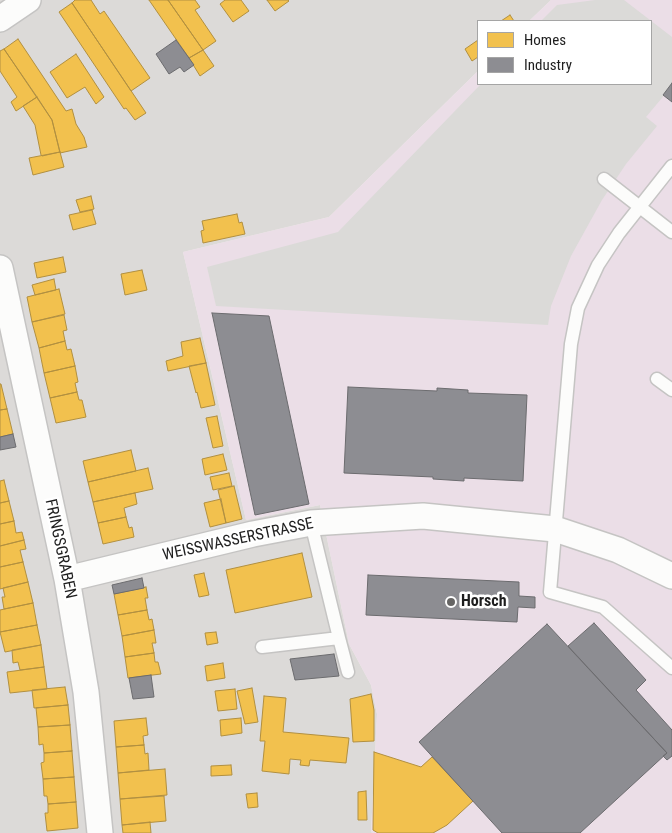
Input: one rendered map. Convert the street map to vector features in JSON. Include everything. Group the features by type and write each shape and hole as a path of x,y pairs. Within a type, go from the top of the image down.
{"street":[{"path":"0,19 28,0"},
{"name":"FRINGSGRABEN","path":"1,279 67,579 86,692 100,833"},
{"name":"WEISSWASSERSTRASSE","path":"67,579 253,534 311,523 423,516 555,529 618,550 672,576"}],"lane":[{"path":"672,166 619,233 598,264 578,308 571,344 550,592 603,608 672,668"},
{"path":"604,180 672,232"},
{"path":"658,379 672,390"},
{"path":"311,523 348,672"},
{"path":"262,648 339,638"}],"shaded area":[{"path":"0,0 551,0 530,20 477,20 477,72 329,217 183,252 246,520 320,505 349,644 371,685 377,714 371,832 373,833 0,833"},
{"path":"551,0 672,0 672,833 373,833 371,832 377,714 371,685 349,644 320,505 246,520 183,252 329,217 477,72 477,85 652,85 652,20 530,20"},
{"path":"595,0 624,0 650,20 542,20 557,5"},
{"path":"652,22 672,37 672,86 646,117 657,126 626,164 602,200 571,256 551,306 548,325 216,306 207,267 338,232 480,85 652,85"}],"building: Homes":[{"path":"75,0 91,0 100,14 104,11 150,78 131,91 72,3"},
{"path":"149,0 168,0 203,50 189,58"},
{"path":"168,0 195,0 200,7 195,10 216,41 203,50"},
{"path":"225,0 241,0 249,11 233,22 220,4"},
{"path":"267,0 288,0 289,1 275,11"},
{"path":"72,3 146,113 135,120 126,108 124,109 59,12"},
{"path":"510,15 513,20 502,20"},
{"path":"18,39 66,111 72,109 76,124 84,137 87,147 60,153 52,120 4,49"},
{"path":"477,41 477,58 472,61 465,49"},
{"path":"4,49 37,97 16,111 11,102 17,97 0,71 0,51"},
{"path":"203,50 214,66 200,76 189,58"},
{"path":"76,54 104,97 96,104 85,87 67,98 50,72"},
{"path":"37,97 52,120 60,152 41,155 35,125 23,106"},
{"path":"60,152 64,167 33,175 29,158"},
{"path":"91,196 94,209 80,212 76,200"},
{"path":"92,210 96,224 73,230 69,215"},
{"path":"237,214 239,223 242,222 245,234 203,243 201,231 204,230 202,221"},
{"path":"63,257 66,272 37,278 34,263"},
{"path":"142,270 147,290 125,295 121,274"},
{"path":"54,279 56,290 35,295 32,285"},
{"path":"59,289 65,314 32,322 27,297"},
{"path":"64,315 67,330 63,331 65,341 39,348 32,322"},
{"path":"200,338 206,363 168,371 166,361 183,356 181,342"},
{"path":"65,341 67,350 71,349 75,366 44,373 39,348"},
{"path":"206,363 215,405 201,408 189,366"},
{"path":"75,366 78,382 75,383 77,392 50,398 44,373"},
{"path":"0,384 7,409 0,410"},
{"path":"77,392 79,400 82,400 86,417 56,423 50,398"},
{"path":"7,409 13,434 0,437 0,410"},
{"path":"217,416 223,446 213,448 206,418"},
{"path":"131,450 136,471 88,482 83,461"},
{"path":"223,454 227,470 205,475 202,459"},
{"path":"148,468 153,489 93,502 88,482"},
{"path":"229,473 232,486 213,490 210,477"},
{"path":"4,480 9,501 0,503 0,481"},
{"path":"234,486 242,519 226,523 218,490"},
{"path":"135,493 137,504 124,508 126,517 98,523 93,502"},
{"path":"221,499 226,523 210,527 204,503"},
{"path":"9,501 14,521 0,524 0,503"},
{"path":"126,517 129,528 132,527 134,537 103,544 98,523"},
{"path":"14,521 16,533 22,532 24,540 0,546 0,524"},
{"path":"24,540 26,549 20,550 23,562 0,567 0,546"},
{"path":"302,553 312,597 235,613 226,570"},
{"path":"23,562 28,582 0,589 0,567"},
{"path":"204,573 209,595 199,597 194,575"},
{"path":"28,582 33,603 4,609 2,597 5,597 3,588"},
{"path":"146,587 148,598 145,598 147,610 118,615 114,594"},
{"path":"33,603 37,625 0,632 0,610"},
{"path":"147,610 149,620 152,619 154,630 122,636 118,615"},
{"path":"37,625 41,645 5,652 0,632"},
{"path":"154,630 156,643 152,643 154,653 125,657 122,636"},
{"path":"216,632 218,643 207,645 205,633"},
{"path":"41,645 44,667 20,670 18,662 13,663 12,650"},
{"path":"154,653 155,662 158,662 161,674 128,678 125,657"},
{"path":"223,663 225,678 207,681 205,666"},
{"path":"44,667 47,689 10,693 7,672"},
{"path":"65,687 68,705 34,708 32,690"},
{"path":"252,688 258,722 245,724 237,691"},
{"path":"235,689 237,709 218,711 215,691"},
{"path":"371,694 374,710 374,741 353,742 350,699"},
{"path":"264,696 286,698 283,732 349,738 346,763 310,760 309,766 300,765 301,760 290,759 289,774 262,771 265,741 260,741"},
{"path":"68,705 70,725 38,727 36,708"},
{"path":"146,718 148,735 143,736 144,745 116,747 114,721"},
{"path":"241,718 242,733 221,736 220,720"},
{"path":"70,725 72,751 44,753 43,744 39,745 38,727"},
{"path":"144,745 145,754 148,753 149,770 118,773 116,747"},
{"path":"72,751 74,777 43,779 41,763 44,762 44,753"},
{"path":"374,752 421,767 432,757 473,801 447,825 433,833 378,833 373,830"},
{"path":"231,765 232,775 211,776 211,766"},
{"path":"165,769 167,795 120,799 118,773"},
{"path":"74,777 76,802 48,804 47,796 44,796 43,779"},
{"path":"366,791 367,820 358,820 358,792"},
{"path":"257,793 258,807 248,808 246,794"},
{"path":"164,796 166,821 122,825 120,799"},
{"path":"76,802 78,828 47,831 45,813 48,813 48,804"},
{"path":"150,822 151,833 123,833 122,825"}],"building: Industry":[{"path":"176,40 194,65 184,72 180,67 169,74 156,54"},
{"path":"672,83 672,102 663,95"},
{"path":"212,313 269,316 309,504 255,515"},
{"path":"348,387 437,391 437,388 468,390 468,393 527,395 523,481 464,478 464,481 433,479 433,477 344,473"},
{"path":"13,434 16,447 0,450 0,437"},
{"name":"Horsch","path":"368,575 519,582 519,596 535,597 535,608 518,607 517,622 366,615"},
{"path":"142,578 144,588 114,594 112,585"},
{"path":"594,623 646,680 636,690 672,730 672,756 667,760 663,756 667,753 568,646"},
{"path":"547,624 667,753 580,833 502,833 419,742"},
{"path":"334,654 339,676 295,680 290,659"},
{"path":"151,675 154,697 133,699 129,678"}],"place":[{"name":"Horsch","path":"451,602"}]}
